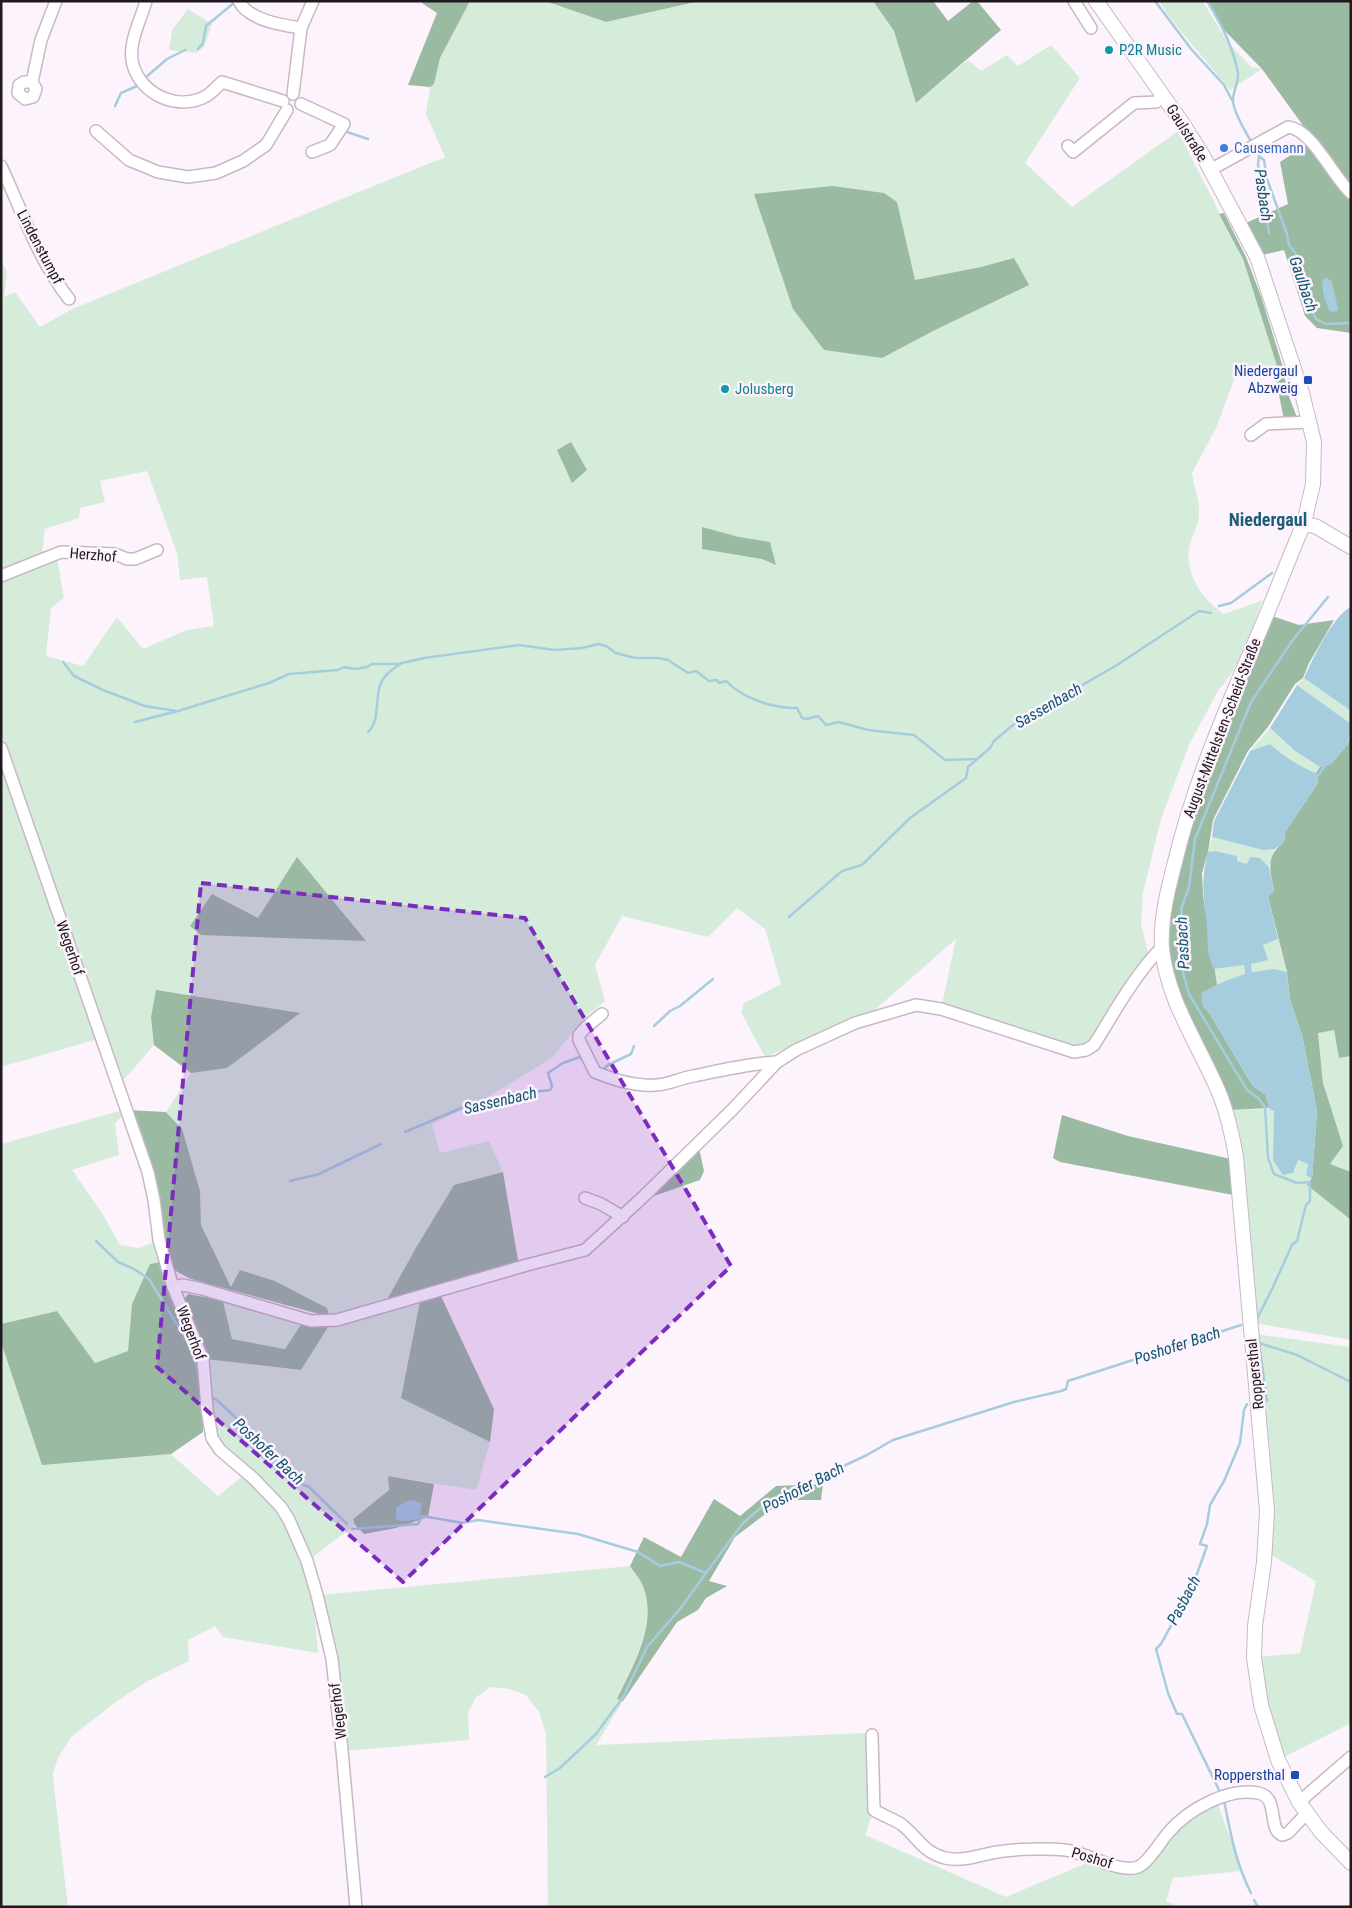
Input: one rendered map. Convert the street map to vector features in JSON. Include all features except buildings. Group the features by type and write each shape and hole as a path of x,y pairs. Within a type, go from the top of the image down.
{"main road":[{"name":"Gaulstraße","path":"1096,1 1164,96 1210,170"},
{"name":"August-Mittelsten-Scheid-Straße","path":"1210,170 1257,257 1310,422 1314,442 1315,470 1304,523 1212,745 1182,830 1166,899 1162,947 1168,976 1176,1000 1218,1089 1232,1134 1250,1327"},
{"path":"1304,523 1317,527 1351,547"},
{"name":"Roppersthal","path":"1250,1327 1267,1511 1264,1562 1255,1626 1254,1658 1256,1680 1266,1726 1278,1760 1302,1808 1351,1863"}],"street":[{"path":"32,82 41,40 56,1"},
{"path":"146,1 133,43 133,65 143,84 156,96 169,100 187,101 207,95 222,82 296,111 301,104"},
{"path":"239,1 242,7 264,20 301,28"},
{"path":"294,94 301,28 313,1"},
{"path":"1074,1 1092,28"},
{"path":"96,131 129,160 158,172 188,177 216,173 244,161 266,145 285,106 286,96 294,94"},
{"path":"294,94 300,99 301,104 344,124 330,145 312,152"},
{"name":"Gaulstraße","path":"1068,146 1074,152 1134,103 1156,102 1164,96"},
{"path":"1210,170 1288,126 1296,129 1309,140 1351,193"},
{"name":"Lindenstumpf","path":"1,166 35,244 52,276 69,299"},
{"path":"1251,435 1266,424 1310,422"},
{"name":"Herzhof","path":"1,576 61,552 115,554 127,559 135,559 157,550"},
{"name":"Wegerhof","path":"1,748 148,1172 159,1240 173,1287 203,1359 207,1409 214,1444 253,1478 281,1507 289,1520 307,1561 315,1587 332,1659 356,1907"},
{"path":"173,1287 183,1285 202,1289 249,1301 311,1321 337,1320 585,1250 623,1217 732,1110 777,1062 796,1050 856,1023 916,1005 941,1009 1018,1036 1074,1052 1086,1050 1094,1045 1132,984 1162,947"},
{"path":"602,1014 586,1026 579,1035 579,1040 595,1072 607,1077 642,1085 658,1085 673,1083 690,1076 777,1062"},
{"path":"585,1198 601,1204 623,1217"},
{"name":"Poshof","path":"872,1735 874,1810 900,1824 923,1847 946,1858 966,1859 998,1852 1060,1850 1076,1852 1125,1868 1139,1866 1180,1822 1202,1806 1223,1796 1256,1792 1265,1796 1271,1806 1276,1831 1282,1836 1288,1833 1302,1808"},
{"path":"1302,1808 1351,1757"}],"highlighted area":[{"path":"201,883 525,918 731,1266 403,1582 157,1367"}],"green space":[{"path":"423,1 470,1 440,58 434,84 430,87 408,85 437,13 422,3"},
{"path":"470,1 545,1 606,22 700,1 873,1 894,31 916,103 968,60 981,71 1007,55 1018,66 1051,45 1080,78 1025,163 1072,207 1178,131 1243,259 1277,366 1236,374 1217,426 1192,473 1198,499 1199,515 1189,549 1189,559 1193,578 1203,595 1224,614 1263,600 1240,659 1219,689 1189,745 1161,819 1143,893 1141,924 1148,952 1092,1039 1081,1045 1071,1046 942,1004 956,939 870,1014 765,1057 741,1012 744,1003 781,984 765,929 737,908 708,937 622,916 595,965 605,1001 583,1019 552,1058 483,1100 432,1124 440,1153 489,1141 503,1172 454,1185 384,1305 330,1317 327,1308 275,1281 240,1270 232,1288 201,1225 200,1191 182,1130 166,1112 191,1073 154,1045 123,1081 1,734 1,261 7,271 4,297 15,292 40,327 72,309 445,157 426,114 430,87 434,84 440,58","holes":["147,471 177,553 180,580 207,577 214,626 187,630 143,649 117,617 83,666 46,656 51,608 64,598 56,552 42,554 45,529 79,518 80,508 105,502 100,481"]},
{"path":"545,1 700,1 606,22"},
{"path":"873,1 933,1 948,21 973,1 977,1 1001,30 916,103 894,31"},
{"path":"1159,1 1203,1 1226,40 1251,67 1262,69 1230,90 1169,17"},
{"path":"1208,1 1351,1 1351,186 1339,175 1262,69 1224,30"},
{"path":"188,9 212,24 204,47 196,53 169,50 172,30"},
{"path":"1309,143 1351,193 1351,333 1317,328 1305,316 1284,250 1262,255 1246,223 1288,204 1280,162"},
{"path":"833,186 884,193 897,202 915,280 981,267 1014,258 1029,285 935,330 882,358 824,350 793,309 754,194"},
{"path":"1224,213 1246,257 1261,296 1282,364 1288,394 1298,420 1284,420 1276,380 1277,366 1243,259 1219,214"},
{"path":"571,442 587,470 572,483 557,450"},
{"path":"702,527 739,537 770,542 776,565 762,559 702,549"},
{"path":"1272,616 1299,625 1334,620 1309,663 1303,678 1295,684 1268,727 1248,751 1213,820 1208,852 1202,873 1203,895 1217,985 1202,993 1203,1006 1210,1014 1252,1085 1266,1095 1269,1108 1229,1110 1194,1031 1173,976 1169,945 1172,900 1186,829 1239,693"},
{"path":"1304,678 1351,711 1351,724 1297,685"},
{"path":"1270,728 1295,751 1320,767 1316,773 1303,767 1270,744 1250,751"},
{"path":"1351,732 1351,1056 1339,1058 1334,1030 1318,1033 1323,1083 1343,1146 1330,1164 1351,1172 1351,1220 1307,1185 1312,1178 1317,1111 1302,1035 1290,1000 1287,972 1268,897 1274,890 1270,870 1271,858 1278,847 1284,842 1285,832 1318,783 1316,773 1320,767 1331,764 1348,744"},
{"path":"1,759 98,1039 1,1067"},
{"path":"1212,837 1263,850 1275,849 1269,867 1260,858 1247,864 1236,861 1237,856 1215,851 1208,852"},
{"path":"297,857 366,941 201,935 190,926 212,894 258,918"},
{"path":"1278,939 1287,972 1273,970 1252,972 1251,963 1267,960 1263,945"},
{"path":"1244,965 1245,974 1217,985 1214,969"},
{"path":"156,990 300,1013 227,1068 191,1073 154,1045 151,1017"},
{"path":"1334,1030 1339,1058 1351,1056 1351,1172 1330,1164 1342,1146 1323,1083 1318,1032"},
{"path":"1269,1109 1274,1111 1273,1160 1298,1160 1308,1164 1306,1175 1312,1179 1308,1185 1351,1220 1351,1340 1255,1323 1229,1110"},
{"path":"123,1110 124,1114 115,1124 119,1155 72,1170 102,1213 120,1245 139,1248 159,1240 161,1262 132,1304 128,1351 95,1363 57,1311 1,1324 1,1144"},
{"path":"127,1110 166,1112 182,1129 200,1191 201,1225 231,1287 240,1270 275,1281 327,1308 330,1317 191,1279 170,1268"},
{"path":"1062,1115 1128,1136 1231,1159 1233,1195 1060,1162 1053,1158"},
{"path":"699,1148 704,1171 700,1180 645,1199"},
{"path":"503,1172 519,1266 384,1305 454,1185"},
{"path":"161,1262 196,1353 203,1387 203,1432 171,1454 42,1465 1,1342 1,1324 57,1311 95,1363 128,1351 132,1304 150,1264"},
{"path":"188,1294 223,1301 232,1339 285,1349 302,1323 330,1324 301,1370 205,1359 182,1303"},
{"path":"440,1294 494,1409 490,1442 401,1398 420,1301"},
{"path":"223,1301 302,1323 285,1349 232,1339"},
{"path":"420,1301 401,1397 490,1442 476,1490 388,1476 389,1490 353,1518 355,1525 310,1559 298,1531 216,1441 205,1359 301,1370 330,1324"},
{"path":"1255,1334 1351,1347 1351,1723 1284,1757 1271,1727 1259,1657 1300,1653 1316,1581 1271,1555 1273,1512 1271,1477"},
{"path":"1,1342 42,1464 171,1454 218,1496 245,1474 264,1492 289,1527 313,1595 318,1653 223,1637 215,1626 188,1640 189,1661 148,1681 117,1701 71,1737 58,1758 53,1773 68,1907 1,1907"},
{"path":"388,1476 434,1484 428,1517 396,1528 364,1534 355,1525 353,1519 389,1490"},
{"path":"823,1484 821,1500 784,1500 735,1537 709,1581 727,1586 706,1598 698,1610 677,1622 623,1701 617,1699 636,1659 646,1630 647,1600 642,1583 630,1566 644,1537 681,1557 714,1499 740,1516 776,1486"},
{"path":"630,1566 642,1583 647,1600 645,1629 636,1659 617,1699 623,1701 596,1745 865,1733 872,1735 874,1810 865,1835 1006,1897 1096,1859 1139,1866 1170,1831 1216,1799 1242,1871 1173,1878 1166,1901 1178,1907 548,1907 546,1734 539,1712 526,1695 509,1689 491,1687 475,1698 468,1713 469,1740 346,1751 320,1595"}],"water":[{"path":"1327,278 1332,282 1337,311 1331,312 1325,301 1323,279"},
{"path":"1351,607 1351,711 1304,678 1330,628"},
{"path":"1297,685 1351,724 1348,744 1331,764 1320,767 1295,751 1270,728"},
{"path":"1270,744 1303,767 1316,773 1318,783 1285,832 1284,842 1275,849 1263,850 1212,837 1214,821 1250,751"},
{"path":"1215,851 1237,856 1237,861 1247,864 1250,857 1260,858 1269,867 1274,891 1268,897 1278,939 1263,945 1268,960 1251,964 1252,972 1273,969 1287,972 1290,1000 1302,1035 1317,1111 1312,1179 1306,1175 1308,1164 1298,1160 1293,1173 1283,1175 1273,1160 1274,1111 1269,1109 1266,1095 1252,1085 1210,1014 1203,1006 1201,993 1225,981 1245,974 1244,965 1214,969 1210,958 1203,882 1208,852"},
{"path":"413,1500 422,1503 419,1519 396,1520 396,1508 405,1502"}],"waterway":[{"name":"Gaulbach","path":"1155,1 1191,49 1224,85 1232,100"},
{"path":"1207,1 1222,26 1233,53 1238,73 1233,97 1235,110 1252,143"},
{"path":"198,49 203,43 206,26 235,2"},
{"path":"145,78 167,59 185,50"},
{"path":"115,106 121,93 137,86"},
{"path":"327,122 335,126"},
{"path":"347,132 368,139"},
{"name":"Gaulbach","path":"1256,149 1259,156 1264,160 1267,179 1287,234 1289,245 1296,254 1310,306 1316,319 1326,324 1351,323"},
{"name":"Pasbach","path":"1259,156 1258,165 1269,233"},
{"name":"Sassenbach","path":"1219,606 1231,603 1272,573"},
{"name":"Pasbach","path":"1257,1319 1292,1245 1297,1241 1306,1205 1310,1201 1310,1182 1297,1183 1274,1174 1268,1158 1265,1107 1259,1099 1247,1090 1189,994 1182,969 1184,940 1181,909 1189,887 1195,839 1251,702 1292,641 1328,597"},
{"name":"Sassenbach","path":"789,917 842,871 862,865 910,818 966,778 968,767 1013,725 1117,665 1199,611 1211,613"},
{"path":"135,722 269,683 289,674 338,670 344,667 355,669 372,664 398,664 424,658 519,645 555,650 582,648 599,644 606,646 616,653 635,658 668,660 688,673 696,671 709,681 717,680 719,683 726,681 741,693 759,701 788,708 797,708 802,718 807,719 818,716 826,725 839,722 868,730 914,735 945,760 977,759"},
{"path":"63,662 74,676 103,690 145,706 176,711"},
{"path":"368,732 375,721 382,680 401,663"},
{"path":"1315,780 1326,764"},
{"name":"Sassenbach","path":"654,1026 670,1011 680,1006 713,979"},
{"name":"Sassenbach","path":"603,1070 608,1065 631,1054 634,1046"},
{"name":"Sassenbach","path":"405,1132 466,1106 515,1094 550,1090 552,1086 548,1073 563,1063 580,1057 583,1060"},
{"path":"290,1181 319,1174 381,1144"},
{"name":"Poshofer Bach","path":"96,1241 118,1262 134,1269 149,1279 190,1346 196,1362 200,1386"},
{"name":"Poshofer Bach","path":"352,1529 418,1524 422,1516 463,1523 478,1520 578,1534 638,1552 660,1566 679,1562 706,1573 743,1523 769,1501 867,1455 893,1440 1014,1402 1061,1391 1066,1389 1068,1381 1241,1325"},
{"name":"Pasbach","path":"1258,1335 1267,1401"},
{"path":"1259,1343 1297,1355 1351,1382"},
{"name":"Poshofer Bach","path":"213,1398 256,1437 299,1483 309,1487 347,1524"},
{"name":"Pasbach","path":"1220,1792 1182,1714 1177,1714 1168,1693 1156,1649 1161,1644 1193,1585 1207,1546 1200,1544 1207,1524 1210,1505 1224,1481 1240,1443 1244,1410 1247,1404"},
{"path":"545,1777 560,1768 596,1734 623,1697 647,1647 680,1609 706,1573"},
{"name":"Pasbach","path":"1224,1800 1237,1859 1251,1893"},
{"name":"Pasbach","path":"1254,1900 1258,1907"}],"place":[{"name":"P2R Music","path":"1109,50"},
{"name":"Causemann","path":"1224,148"},
{"name":"Niedergaul Abzweig","path":"1308,380"},
{"name":"Jolusberg","path":"725,389"},
{"name":"Roppersthal","path":"1295,1775"}],"district":[{"name":"Niedergaul","path":"1268,520"}]}
